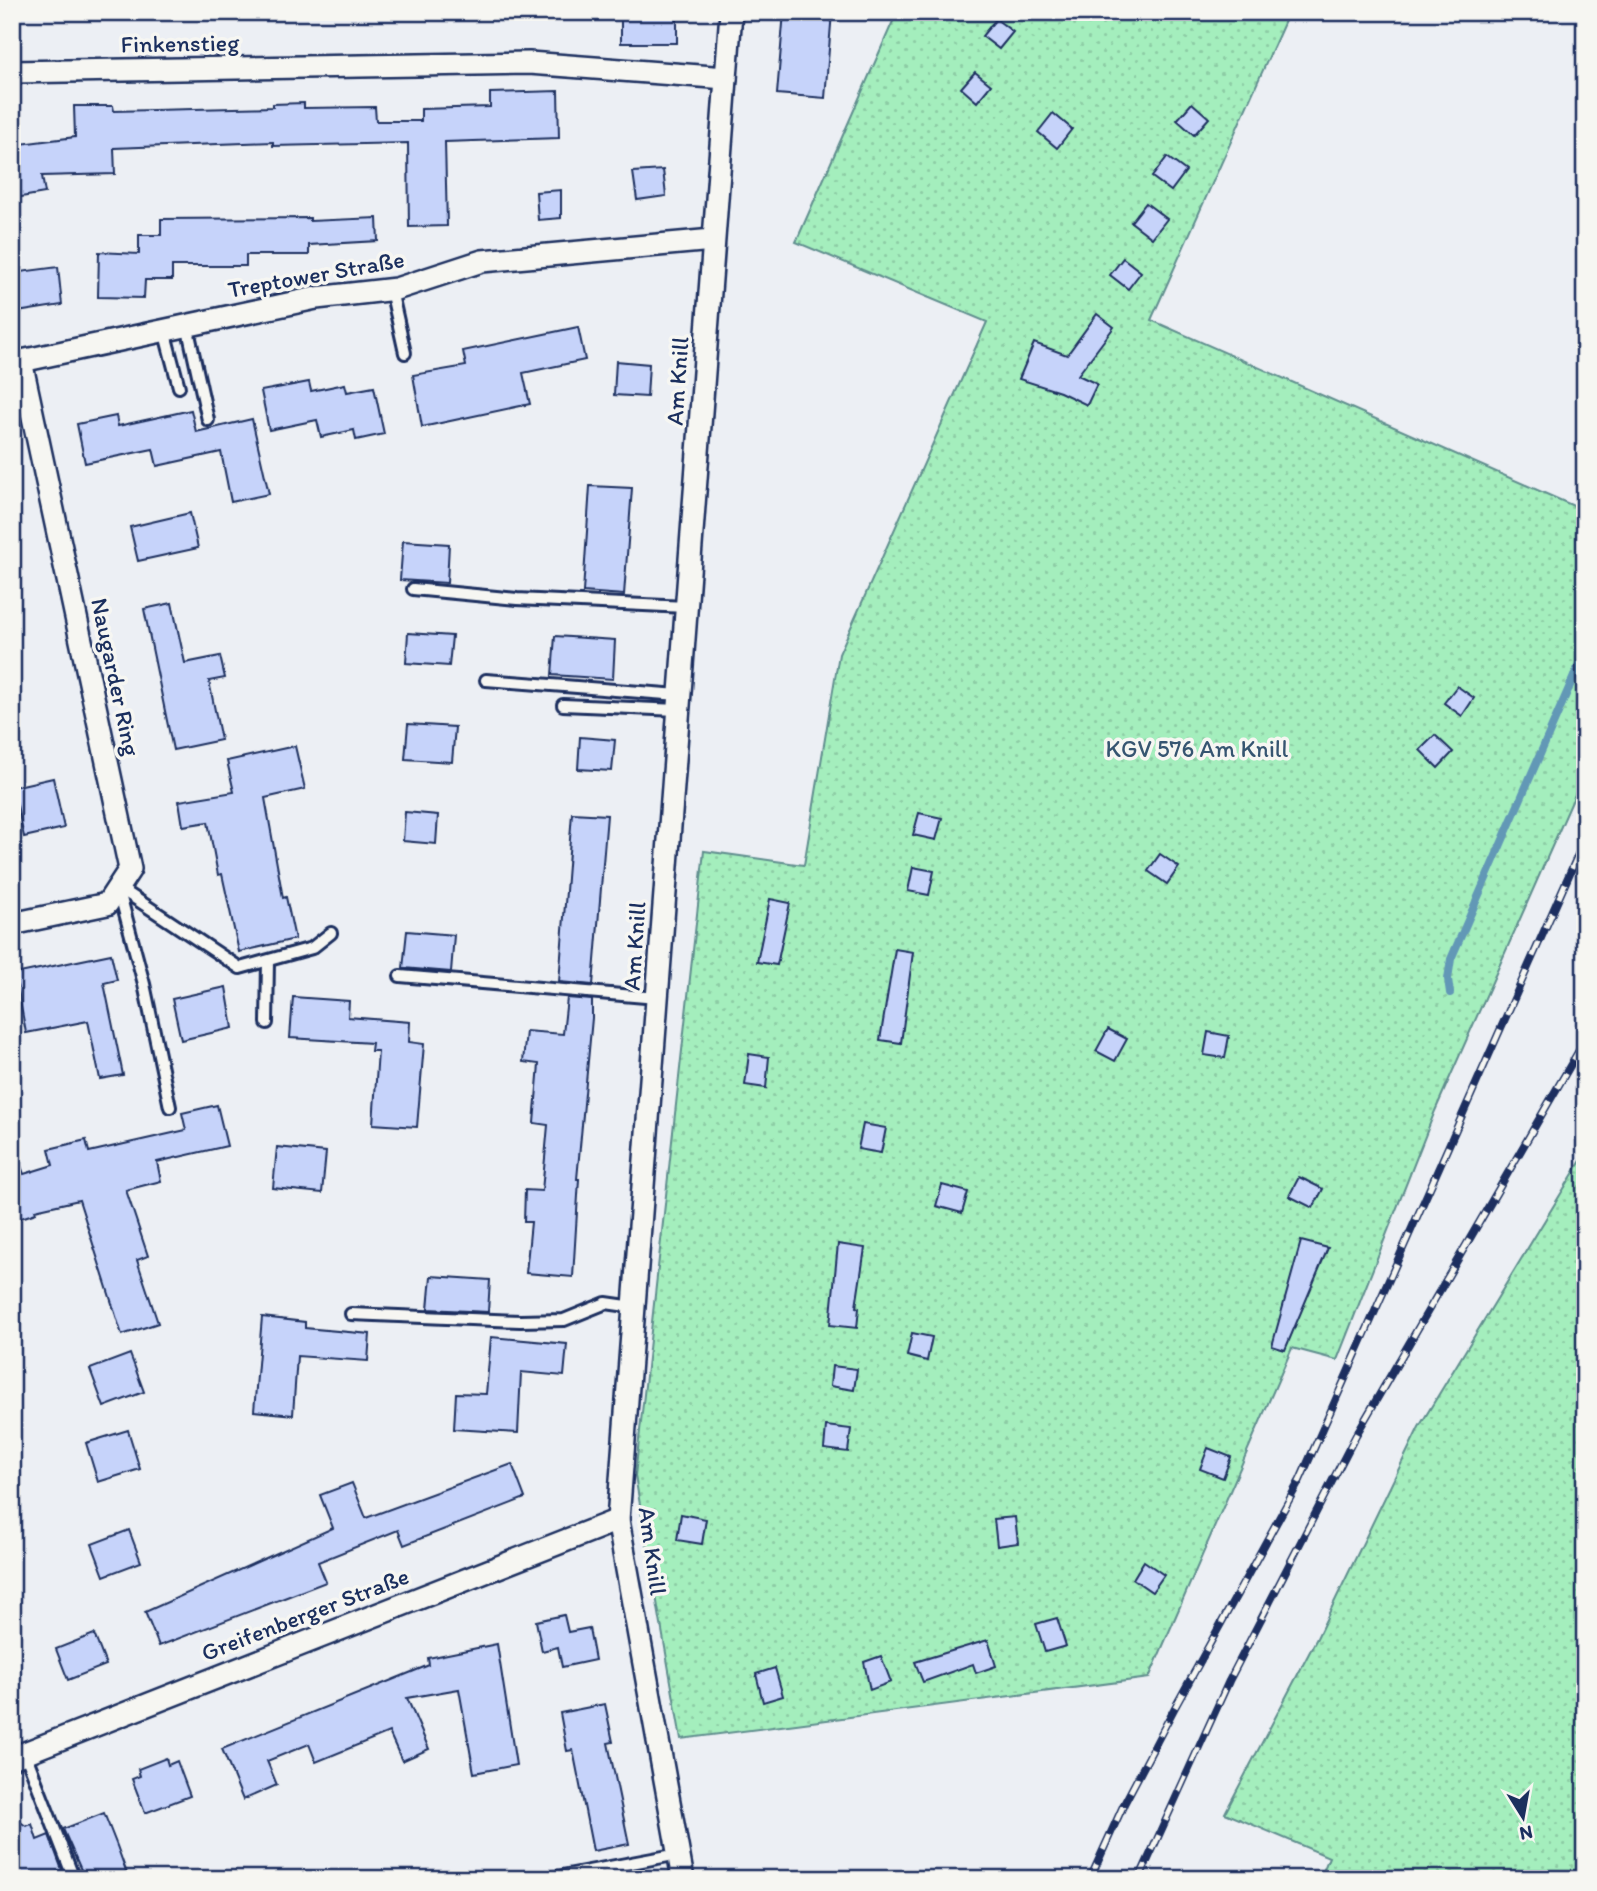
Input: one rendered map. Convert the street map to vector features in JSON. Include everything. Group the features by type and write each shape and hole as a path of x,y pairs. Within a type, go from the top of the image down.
{"street":[{"name":"Am Knill","path":"683,1879 618,1520 731,12"},
{"name":"Finkenstieg","path":"12,72 529,63 726,78"},
{"name":"Treptower Straße","path":"17,362 316,298 391,290 482,261 713,240"},
{"name":"Naugarder Ring","path":"17,362 130,869 118,887"},
{"path":"12,924 107,904 118,887"},
{"name":"Greifenberger Straße","path":"18,1756 618,1520"}],"lane":[{"path":"391,290 405,353"},
{"path":"187,326 208,420"},
{"path":"164,330 179,387"},
{"path":"413,589 517,599 686,607"},
{"path":"486,680 679,703"},
{"path":"563,705 679,703"},
{"path":"118,887 240,968 312,947 331,933"},
{"path":"118,887 141,972 170,1107"},
{"path":"267,1023 268,961"},
{"path":"400,976 657,998"},
{"path":"351,1314 520,1321 564,1320 606,1303 634,1307"},
{"path":"18,1756 74,1879"},
{"path":"546,1879 679,1854"}],"green space":[{"name":"KGV 576 Am Knill","path":"897,12 1289,12 1151,320 1585,511 1585,772 1435,1111 1337,1360 1292,1348 1149,1678 681,1739 635,1476 704,851 804,865 839,654 987,322 796,242"},
{"path":"1585,1154 1585,1879 1320,1879 1329,1857 1225,1813 1317,1638 1419,1427"}],"building":[{"path":"621,12 677,12 677,43 621,43"},
{"path":"784,12 832,12 825,98 777,94"},
{"path":"996,19 1013,32 999,49 982,36"},
{"path":"975,72 991,85 977,102 961,88"},
{"path":"558,91 559,138 445,142 447,226 409,227 408,143 273,146 273,142 114,148 115,174 42,176 45,193 15,198 12,145 75,137 74,106 113,106 114,111 273,107 273,104 304,103 304,108 375,107 376,121 421,121 421,109 490,107 490,93"},
{"path":"1192,103 1209,118 1194,135 1177,120"},
{"path":"1053,113 1072,129 1057,148 1038,132"},
{"path":"1167,157 1186,171 1171,191 1152,177"},
{"path":"663,170 666,196 637,200 633,172"},
{"path":"561,190 561,218 538,220 536,192"},
{"path":"1146,203 1167,219 1152,238 1131,222"},
{"path":"310,218 310,221 377,218 378,241 309,245 309,255 246,255 246,266 172,266 172,280 145,280 144,298 98,297 99,252 139,254 139,235 161,235 161,219"},
{"path":"1123,258 1141,272 1128,289 1110,275"},
{"path":"58,267 62,305 17,312 12,273"},
{"path":"1097,314 1114,327 1078,375 1097,384 1087,405 1060,392 1019,379 1034,343 1067,355"},
{"path":"578,327 585,360 523,373 530,404 422,427 413,375 466,366 463,351"},
{"path":"616,361 649,364 647,397 614,395"},
{"path":"309,382 311,391 345,384 347,392 374,387 384,434 356,440 354,430 321,437 317,420 269,430 261,391"},
{"path":"191,410 196,432 252,419 269,494 231,502 221,452 157,466 153,449 85,463 77,424 116,416 118,426"},
{"path":"590,486 632,488 624,595 583,592"},
{"path":"190,513 198,548 138,561 130,527"},
{"path":"403,541 449,544 447,583 400,580"},
{"path":"172,603 185,663 220,656 225,678 209,681 221,740 173,750 144,609"},
{"path":"408,633 452,636 449,666 406,663"},
{"path":"555,636 615,640 613,679 552,675"},
{"path":"1457,686 1474,698 1462,716 1444,703"},
{"path":"408,724 455,727 452,762 405,759"},
{"path":"1435,735 1453,752 1438,768 1420,750"},
{"path":"580,737 615,740 612,771 578,769"},
{"path":"295,746 305,789 265,798 283,898 286,897 295,939 239,952 222,874 218,875 208,822 183,826 179,801 234,792 227,761"},
{"path":"53,778 64,828 24,837 13,787"},
{"path":"405,812 438,815 436,844 403,841"},
{"path":"572,813 607,815 593,985 559,982"},
{"path":"919,813 942,818 936,840 913,835"},
{"path":"1160,854 1179,867 1167,884 1148,871"},
{"path":"913,867 934,871 929,895 908,891"},
{"path":"770,899 790,903 777,965 757,962"},
{"path":"407,931 454,935 451,972 403,968"},
{"path":"895,949 913,952 901,1043 880,1040"},
{"path":"111,954 117,980 104,983 123,1075 100,1079 88,1021 26,1033 15,974"},
{"path":"226,987 233,1028 181,1040 172,999"},
{"path":"293,997 349,1001 348,1017 410,1022 409,1042 424,1044 417,1127 373,1124 378,1051 371,1051 372,1043 290,1038"},
{"path":"567,998 592,1000 577,1179 573,1277 526,1273 531,1222 524,1222 525,1190 542,1191 548,1125 534,1123 539,1064 523,1062 526,1031 563,1034"},
{"path":"1108,1029 1127,1039 1115,1061 1096,1051"},
{"path":"1208,1032 1229,1036 1225,1058 1204,1055"},
{"path":"749,1054 769,1057 766,1088 745,1085"},
{"path":"217,1105 227,1146 157,1162 161,1181 126,1190 148,1256 137,1260 158,1323 122,1335 79,1200 35,1210 36,1213 12,1221 12,1154 16,1153 24,1174 53,1165 49,1149 86,1140 89,1152 186,1130 182,1113"},
{"path":"863,1124 886,1128 881,1153 858,1149"},
{"path":"277,1147 326,1152 322,1193 273,1188"},
{"path":"1299,1177 1323,1189 1313,1208 1289,1196"},
{"path":"942,1185 968,1192 962,1213 936,1206"},
{"path":"1301,1241 1328,1248 1285,1350 1272,1346"},
{"path":"838,1244 865,1248 856,1307 859,1308 857,1328 830,1325"},
{"path":"431,1276 490,1280 488,1312 428,1309"},
{"path":"262,1317 305,1322 305,1328 370,1334 368,1361 297,1356 293,1415 254,1411"},
{"path":"912,1333 932,1337 927,1361 907,1356"},
{"path":"491,1337 567,1344 564,1376 521,1372 518,1433 454,1429 456,1393 486,1394"},
{"path":"130,1354 144,1392 104,1407 90,1369"},
{"path":"832,1366 857,1369 854,1390 830,1386"},
{"path":"826,1426 851,1429 848,1452 824,1449"},
{"path":"128,1430 140,1469 98,1482 86,1443"},
{"path":"1208,1448 1231,1457 1223,1478 1200,1469"},
{"path":"512,1464 525,1498 404,1545 398,1530 318,1562 326,1582 159,1646 145,1612 333,1528 320,1495 352,1483 366,1518"},
{"path":"681,1514 706,1519 702,1544 677,1540"},
{"path":"1015,1517 1018,1543 997,1546 994,1519"},
{"path":"129,1530 141,1562 104,1576 92,1544"},
{"path":"1144,1561 1164,1575 1152,1592 1133,1579"},
{"path":"564,1615 568,1632 589,1628 595,1660 562,1667 558,1647 542,1651 536,1621"},
{"path":"1057,1618 1066,1646 1045,1652 1036,1624"},
{"path":"94,1634 106,1665 68,1680 56,1649"},
{"path":"988,1640 996,1666 976,1673 973,1664 923,1682 915,1662"},
{"path":"497,1644 516,1765 474,1773 459,1689 407,1698 429,1749 402,1761 389,1732 316,1762 309,1744 267,1761 277,1785 243,1800 222,1749 429,1665 428,1658"},
{"path":"881,1656 891,1682 870,1690 864,1662"},
{"path":"775,1668 783,1696 763,1702 756,1674"},
{"path":"605,1704 613,1742 608,1743 629,1844 593,1851 573,1750 567,1751 560,1713"},
{"path":"166,1758 168,1765 177,1761 190,1796 145,1813 132,1779 140,1776 138,1769"},
{"path":"104,1813 129,1879 85,1879 63,1829"},
{"path":"12,1816 26,1826 32,1824 37,1840 49,1835 62,1870 38,1879 12,1879"}],"waterway":[{"path":"1450,993 1448,979 1451,959 1585,651"}],"railway":[{"path":"1090,1879 1124,1804 1300,1480 1585,839"},
{"path":"1139,1879 1229,1681 1356,1435 1585,1040"}]}
